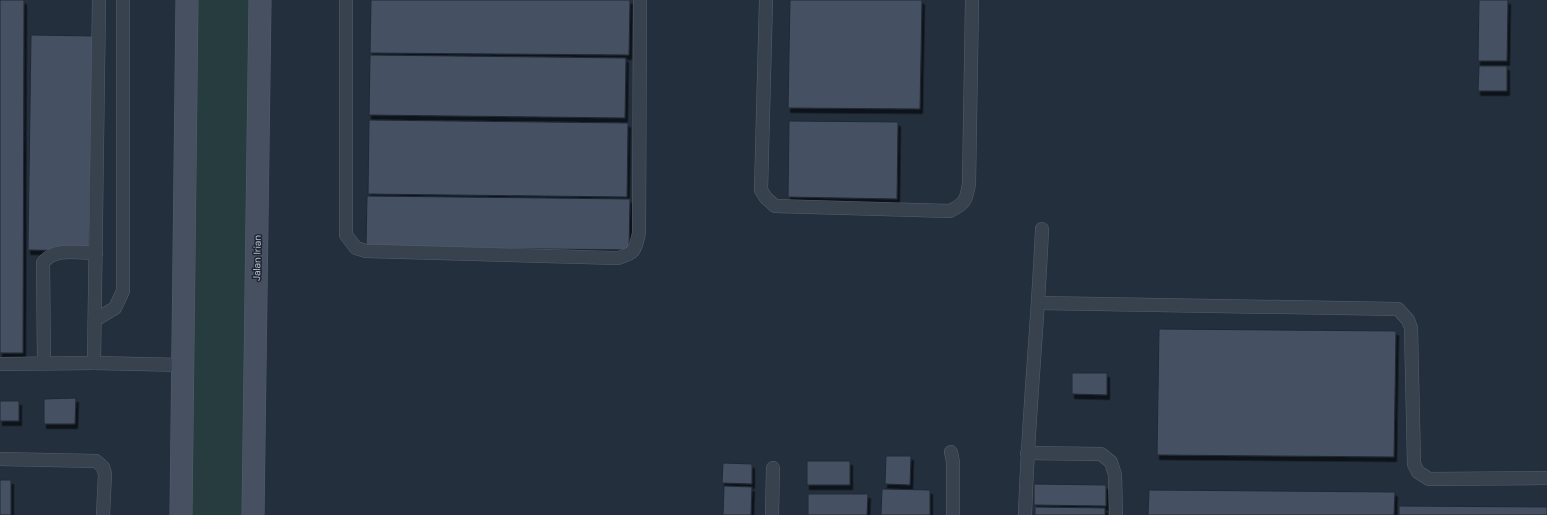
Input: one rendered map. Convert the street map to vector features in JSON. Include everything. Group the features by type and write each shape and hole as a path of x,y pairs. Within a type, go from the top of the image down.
{"street":[{"path":"181,515 187,0"},
{"name":"Jalan Irian","path":"253,515 260,0"}],"lane":[{"path":"94,363 98,0"},
{"path":"95,320 115,308 123,291 123,0"},
{"path":"346,0 346,235 356,248 366,251 618,258 634,252 638,233 640,0"},
{"path":"766,0 761,190 766,198 775,206 950,211 960,206 966,200 969,184 972,0"},
{"path":"1025,515 1027,453 1039,303 1042,229"},
{"path":"44,364 43,263 46,258 57,253 96,253"},
{"path":"1039,303 1398,309 1408,320 1411,328 1414,464 1418,472 1429,479 1547,478"},
{"path":"0,364 94,363 183,365"},
{"path":"951,452 953,462 953,515"},
{"path":"1027,453 1100,454 1111,462 1115,475 1116,515"},
{"path":"0,459 96,461 103,467 105,474 103,515"},
{"path":"772,515 773,468"}],"green space":[{"path":"187,0 260,0 253,515 181,515"}],"building":[{"path":"0,0 24,0 23,353 0,353"},
{"path":"371,0 630,0 629,55 370,53"},
{"path":"790,0 922,0 920,109 788,108"},
{"path":"1479,0 1508,0 1507,61 1478,61"},
{"path":"31,35 93,36 89,251 28,250"},
{"path":"370,55 626,58 625,118 369,115"},
{"path":"1479,66 1507,66 1507,91 1478,91"},
{"path":"369,120 628,123 627,197 368,194"},
{"path":"789,121 898,122 897,199 788,197"},
{"path":"367,196 630,199 629,250 366,247"},
{"path":"1159,329 1396,331 1394,457 1157,455"},
{"path":"1072,373 1107,373 1107,395 1072,394"},
{"path":"76,398 75,424 44,424 44,399"},
{"path":"0,401 19,401 19,421 0,421"},
{"path":"886,456 911,456 910,485 885,484"},
{"path":"807,461 850,461 850,485 807,485"},
{"path":"723,463 752,464 752,484 722,483"},
{"path":"0,480 11,480 11,515 0,515"},
{"path":"1034,484 1106,485 1106,506 1034,505"},
{"path":"724,486 752,487 751,515 723,515"},
{"path":"882,489 930,490 930,515 881,515"},
{"path":"1149,490 1395,492 1394,515 1148,515"},
{"path":"808,494 868,494 867,515 808,515"},
{"path":"1399,506 1547,507 1547,515 1399,515"},
{"path":"1035,507 1105,508 1105,515 1035,515"}]}
